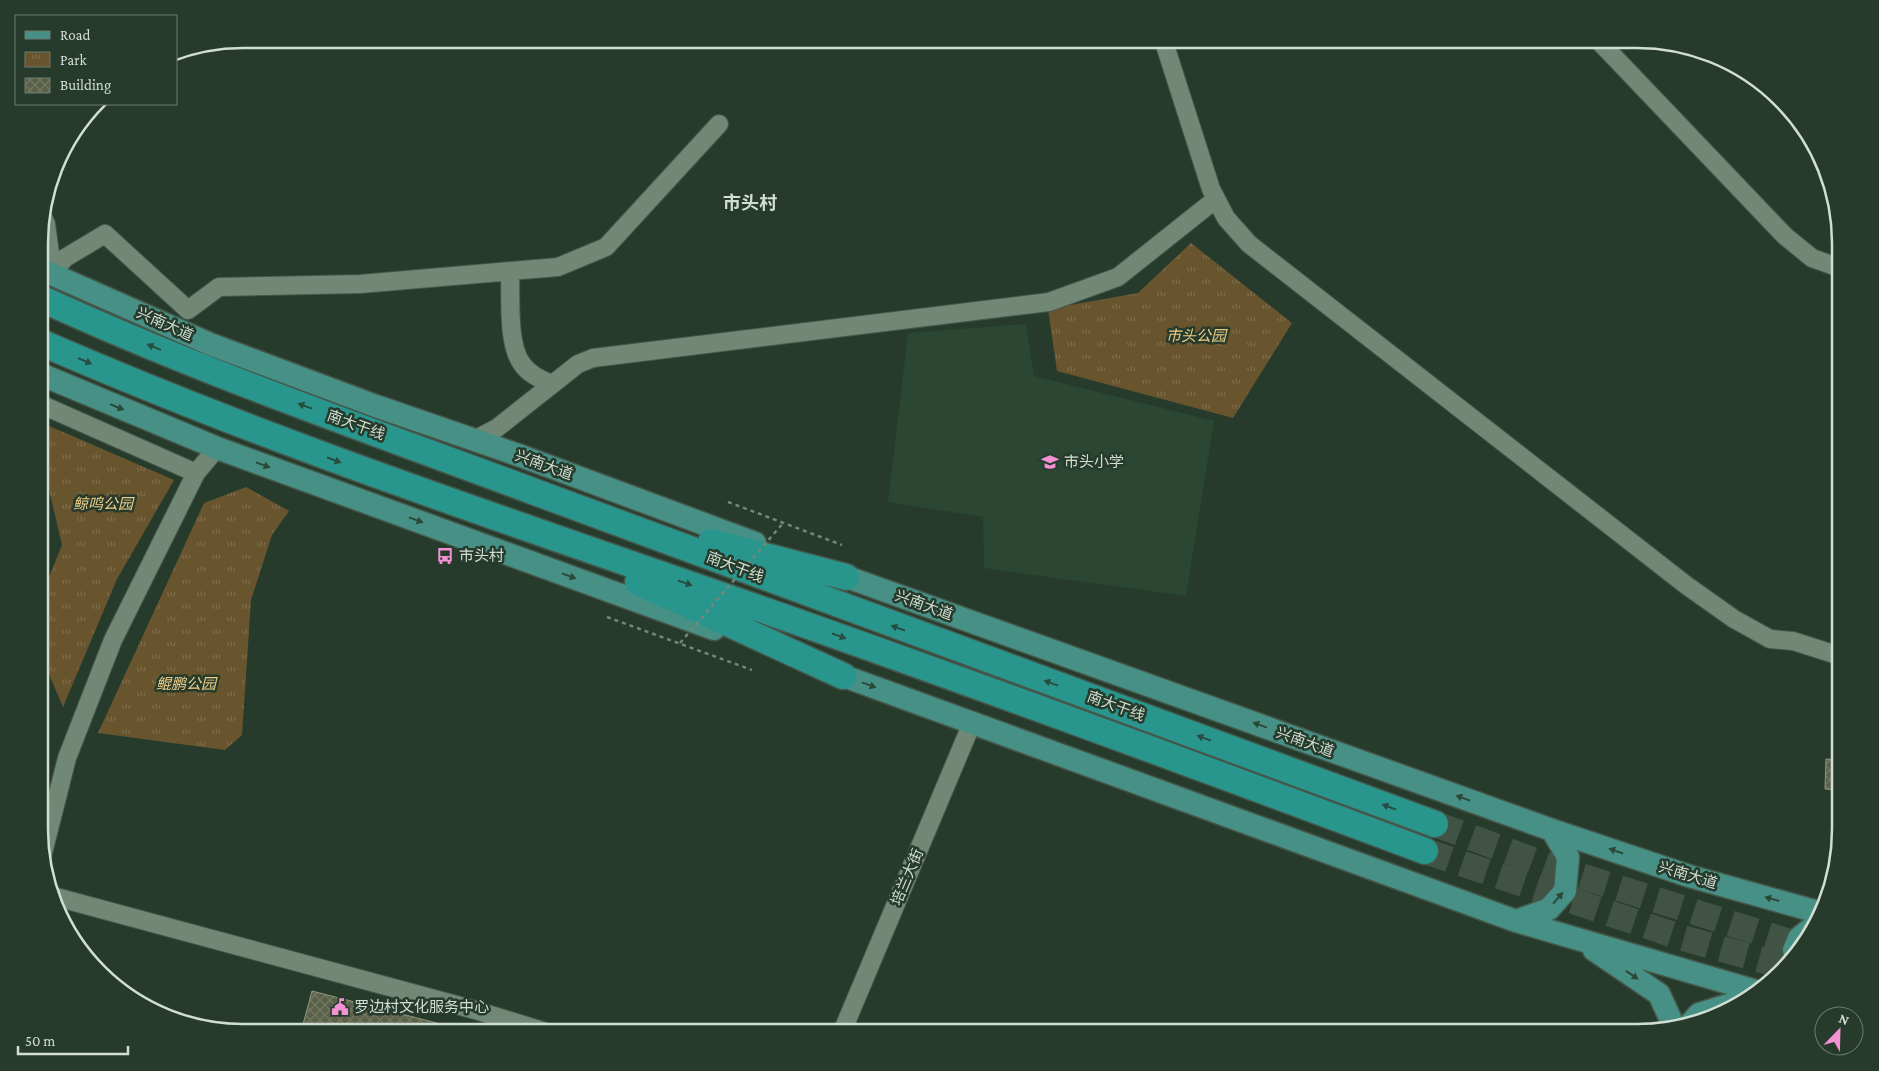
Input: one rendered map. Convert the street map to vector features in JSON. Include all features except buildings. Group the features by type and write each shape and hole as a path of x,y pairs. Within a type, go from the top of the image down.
{"highway":[{"name":"南大干线","path":"48,302 104,327 223,375 866,616 1435,824"},
{"name":"南大干线","path":"48,345 159,392 350,466 858,643 1425,851"},
{"path":"579,508 846,577"},
{"path":"490,514 843,676"}],"main road":[{"name":"兴南大道","path":"48,272 210,344 846,577 1552,830 1689,876 1813,911"},
{"path":"48,377 217,448 1516,921 1748,989"},
{"path":"1516,921 1549,909 1565,890 1568,858 1552,830"},
{"path":"1577,938 1659,994 1670,1021"}],"street":[{"path":"1166,48 1211,189 1226,218 1249,244 1686,585 1734,618 1770,639 1793,641 1832,653"},
{"path":"1606,48 1785,236 1812,258 1832,265"},
{"path":"48,269 58,266 65,258 105,234 188,310 219,287 360,284 558,267 606,247 719,124"},
{"path":"474,440 497,428 578,364 593,358 1049,302 1118,277 1216,200"},
{"path":"48,238 51,260 48,264"},
{"path":"510,272 513,338 521,364 537,378 551,384"},
{"path":"48,408 196,473"},
{"path":"48,834 67,758 113,640 196,473 217,448"},
{"name":"培兰大街","path":"845,1024 972,723"},
{"path":"60,898 465,1007 520,1024"}],"path":[{"path":"728,502 842,545"},
{"path":"680,643 784,522"},
{"path":"606,617 752,670"}],"shaded area":[{"name":"市头小学","path":"1026,324 1034,376 1214,421 1186,596 984,568 983,517 888,502 908,333"}],"green space":[{"name":"市头公园","path":"1191,243 1292,323 1233,418 1057,371 1048,309 1138,293"},
{"name":"鲸鸣公园","path":"48,425 174,480 117,579 63,707 48,672 48,579 62,545 48,486"},
{"name":"鲲鹏公园","path":"246,487 289,511 272,535 251,600 242,735 225,750 98,733 204,503"}],"tunnel":[{"path":"1435,824 1546,865 1794,943"},
{"path":"1425,851 1683,938 1776,964"}],"place":[{"name":"市头小学","path":"1050,462"},
{"name":"市头村","path":"445,556"},
{"name":"罗边村文化服务中心","path":"340,1007"}],"district":[{"name":"市头村","path":"750,203"}]}
